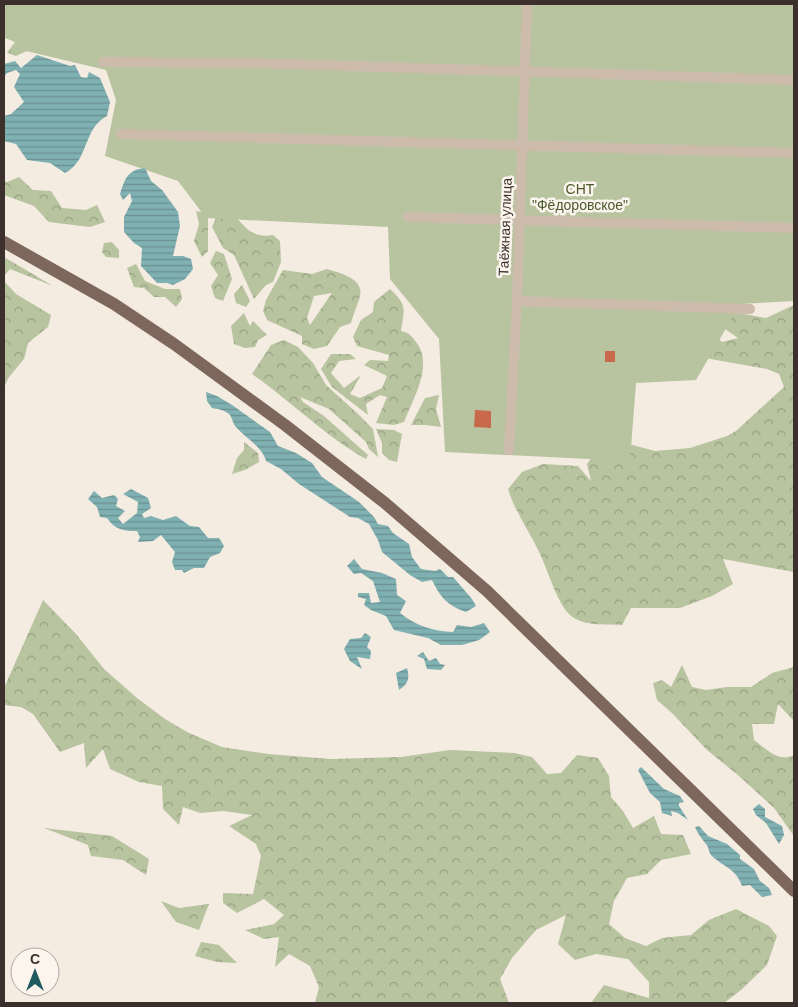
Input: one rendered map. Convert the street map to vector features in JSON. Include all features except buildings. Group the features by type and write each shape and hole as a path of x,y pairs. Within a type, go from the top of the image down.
{"main road":[{"path":"4,242 114,304 174,344 285,425 385,502 486,590 794,890"}],"street":[{"name":"Таёжная улица","path":"509,450 527,4"},
{"path":"103,62 251,64 794,80"},
{"path":"121,134 794,153"},
{"path":"408,217 794,228"},
{"path":"516,301 750,309"}],"green space":[{"name":"СНТ \"Фёдоровское\"","path":"4,4 794,4 794,301 740,304 696,380 636,383 630,461 445,452 439,339 390,279 388,227 206,218 178,181 105,156 116,100 106,70 22,50 4,29"},
{"path":"4,28 27,51 16,56 7,53 15,42 4,39"},
{"path":"19,177 33,190 51,191 62,208 86,210 97,205 105,222 90,227 49,222 34,206 4,195 4,181 7,182"},
{"path":"196,211 208,213 208,251 202,257 194,241 199,224"},
{"path":"235,216 251,232 266,236 273,235 280,241 281,262 273,282 266,285 254,299 234,255 223,248 212,227 216,218"},
{"path":"112,242 119,250 119,258 106,257 102,252 104,243"},
{"path":"216,251 224,254 232,279 223,301 215,298 211,286 218,275 210,263"},
{"path":"4,257 53,286 10,269 4,276"},
{"path":"136,264 145,281 165,289 180,289 182,299 176,307 165,297 154,297 144,288 134,287 127,268"},
{"path":"327,269 338,272 354,281 360,290 360,296 351,323 340,327 327,346 314,349 302,344 302,336 267,320 263,311 266,300 283,270 312,274","holes":["332,293 310,325 307,318 314,296"]},
{"path":"4,281 16,294 51,315 48,327 28,343 24,359 9,377 4,387"},
{"path":"242,285 250,301 246,307 236,303 234,294"},
{"path":"390,289 402,304 403,318 401,331 409,334 416,342 421,351 423,361 420,382 404,422 394,425 376,423 387,397 380,395 366,404 368,415 332,387 321,369 331,354 350,354 356,359 339,361 331,373 344,388 361,375 350,394 360,398 382,388 387,376 364,365 370,360 388,361 389,355 357,346 353,337 361,320 373,312 374,302"},
{"path":"794,305 794,572 723,559 733,584 712,596 680,608 631,608 622,625 586,623 573,617 560,601 540,554 508,489 522,472 543,464 578,466 591,481 587,464 597,450 625,443 655,451 690,448 727,436 736,431 784,387 779,374 767,369 705,358 708,328 722,342 738,338 725,329 734,312 766,318"},
{"path":"244,313 250,326 253,321 267,335 258,340 255,347 245,348 234,344 231,326"},
{"path":"284,340 298,347 313,363 326,385 373,429 378,457 369,449 366,442 329,409 300,397 303,402 324,416 368,455 366,459 336,440 252,374 271,345"},
{"path":"439,395 436,409 441,427 411,425 425,398"},
{"path":"376,429 394,430 402,434 397,462 389,460 382,453 382,443"},
{"path":"244,442 258,453 259,462 245,470 232,474 237,458 244,450"},
{"path":"43,600 76,634 104,669 137,698 165,719 189,733 222,747 268,754 331,759 401,757 450,750 514,753 532,757 547,774 561,773 577,755 598,758 609,776 611,797 623,811 633,828 654,816 661,834 683,835 691,854 661,860 647,874 627,878 614,901 609,924 625,938 646,946 662,938 691,935 709,920 736,909 769,926 777,936 767,965 741,990 724,1003 591,1003 604,985 649,998 649,982 628,959 596,954 575,960 558,944 566,915 536,930 512,958 500,979 509,1003 315,1003 319,987 310,966 289,954 275,967 279,937 264,939 245,930 274,924 284,915 264,899 237,913 223,903 223,893 253,894 261,856 256,844 229,826 252,815 223,811 200,813 183,807 179,825 163,809 162,786 139,782 110,769 103,749 86,768 84,743 60,752 33,714 21,707 4,705 4,688"},
{"path":"682,665 692,687 706,690 727,687 751,687 772,673 794,667 794,721 778,704 774,724 752,724 754,740 768,751 783,757 794,755 794,836 774,808 707,750 657,700 653,683 662,680 671,687"},
{"path":"44,828 112,836 149,859 146,875 123,860 91,856 88,845"},
{"path":"161,901 179,908 209,904 199,930 176,922"},
{"path":"201,942 219,945 237,963 217,962 195,956"}],"water":[{"path":"37,55 70,66 75,65 81,77 87,78 89,72 100,78 110,102 107,116 99,121 94,128 83,153 73,168 65,173 50,163 27,160 16,144 4,141 4,116 11,114 24,102 14,87 20,74 16,70 7,73 4,77 4,64 15,61 21,68"},
{"path":"145,168 151,181 162,190 178,212 180,226 173,256 183,256 191,259 193,269 185,279 173,285 157,283 141,266 142,248 134,243 124,232 124,217 132,201 130,193 123,200 120,194 123,184 130,173"},
{"path":"206,392 232,405 270,432 278,446 296,453 312,463 322,477 359,502 374,517 378,524 388,526 393,533 409,544 412,557 421,569 435,571 440,569 448,577 453,577 476,606 466,612 449,604 432,580 422,582 410,575 382,552 369,524 358,518 350,517 299,484 281,469 266,461 257,446 235,426 230,415 224,411 212,408 207,401"},
{"path":"131,489 148,498 151,508 142,514 144,518 151,516 163,520 176,516 190,526 199,527 208,538 219,538 224,546 220,553 210,557 204,568 194,568 184,573 182,570 175,570 172,562 175,552 161,535 153,541 138,542 140,537 137,531 120,529 107,518 100,517 97,507 88,499 94,491 102,498 114,495 118,499 116,506 125,511 118,518 123,524 137,513 138,502 123,494"},
{"path":"354,559 362,569 382,573 396,579 397,595 406,601 400,613 412,621 432,629 453,632 457,625 471,627 484,623 490,632 479,640 462,645 441,645 428,638 394,630 386,616 371,610 364,605 366,599 358,597 358,593 369,593 371,603 380,602 373,581 361,573 354,574 347,566"},
{"path":"365,633 371,637 367,647 371,651 370,659 357,657 362,669 350,661 344,649 350,639 361,638"},
{"path":"423,652 429,661 436,658 440,664 445,665 441,670 427,669 424,659 417,656"},
{"path":"407,668 407,681 399,690 396,673"},
{"path":"641,767 664,789 680,796 684,802 679,803 679,806 688,820 678,813 671,811 672,816 662,813 660,802 650,793 638,770"},
{"path":"759,804 765,809 765,817 782,826 784,835 779,844 766,823 756,815 753,809"},
{"path":"699,826 708,836 727,844 740,855 740,859 754,869 760,881 769,888 772,895 762,897 750,885 742,886 733,871 711,855 695,827"}]}
